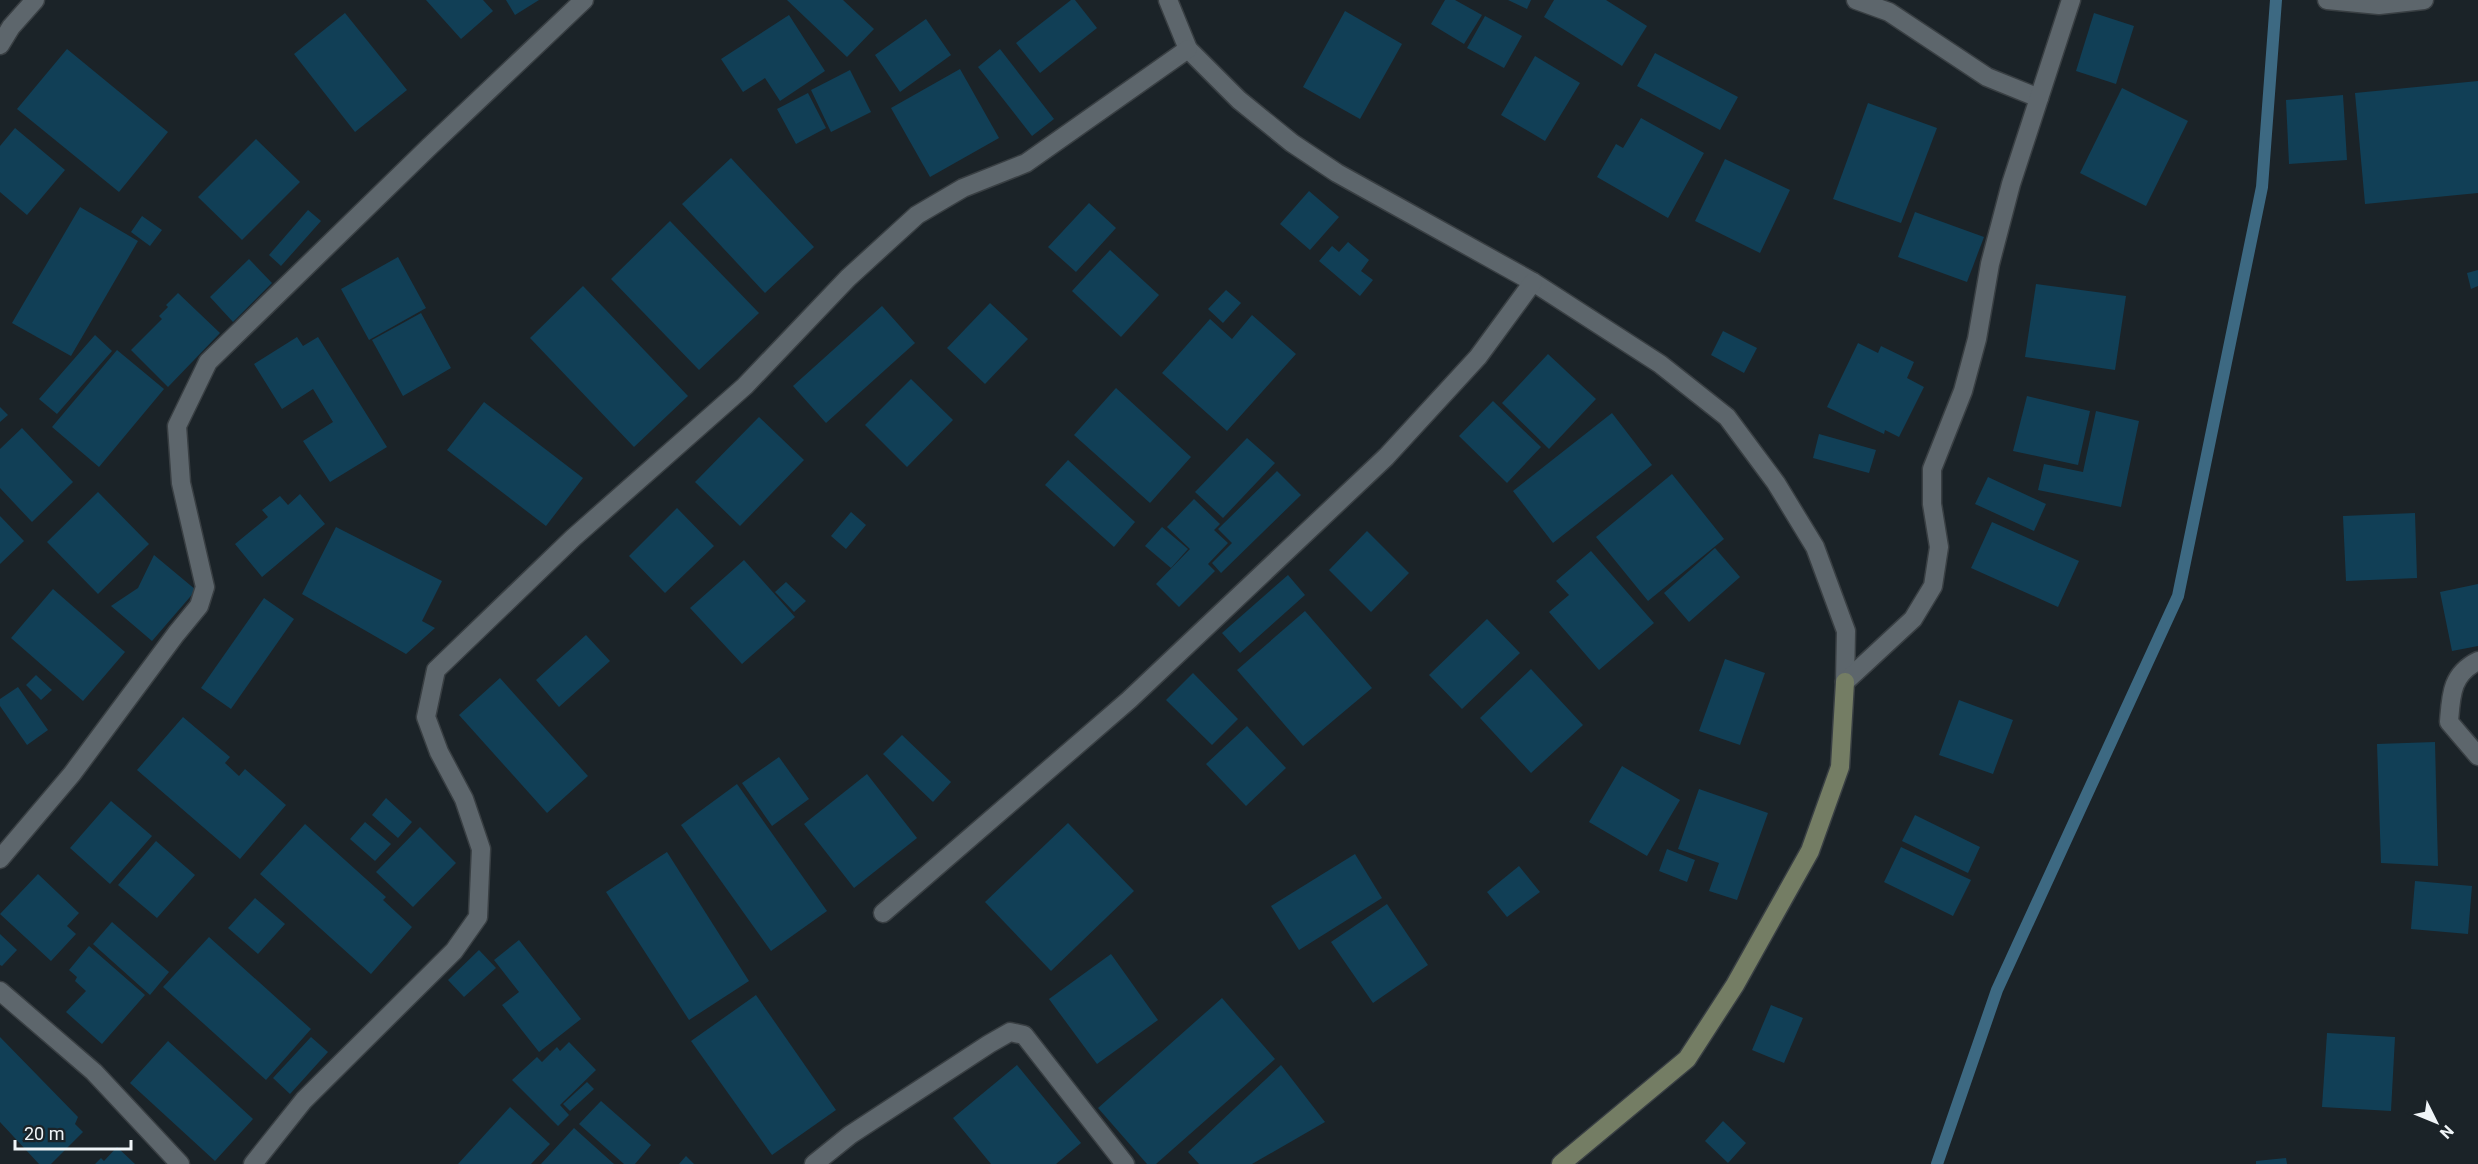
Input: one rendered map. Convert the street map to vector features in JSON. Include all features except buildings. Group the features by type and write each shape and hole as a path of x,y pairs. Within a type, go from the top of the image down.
{"street":[{"path":"0,45 11,27 35,0"},
{"path":"0,859 72,774 199,606 205,587 181,483 177,426 208,362 584,0"},
{"path":"1168,0 1188,49 1239,100 1292,143 1419,220 1533,282 1660,364 1727,417 1776,483 1815,547 1846,631 1840,768 1810,851 1735,985 1687,1059 1561,1164"},
{"path":"1856,0 1889,12 1987,77 2039,98"},
{"path":"1845,682 1913,619 1934,586 1939,547 1932,504 1932,469 1963,391 1977,339 1990,264 2011,184 2071,0"},
{"path":"2327,0 2379,5 2424,0"},
{"path":"253,1164 304,1100 454,951 478,918 481,849 464,799 439,752 426,717 436,670 573,538 745,386 848,278 917,214 963,188 1026,163 1188,49"},
{"path":"883,913 1129,700 1386,457 1478,357 1533,282"},
{"path":"2478,661 2469,665 2452,687 2449,722 2478,756"},
{"path":"0,991 94,1072 180,1164"},
{"path":"814,1164 850,1135 1010,1032 1024,1035 1125,1164"}],"waterway":[{"path":"1937,1164 1997,990 2178,596 2262,187 2276,0"}]}
